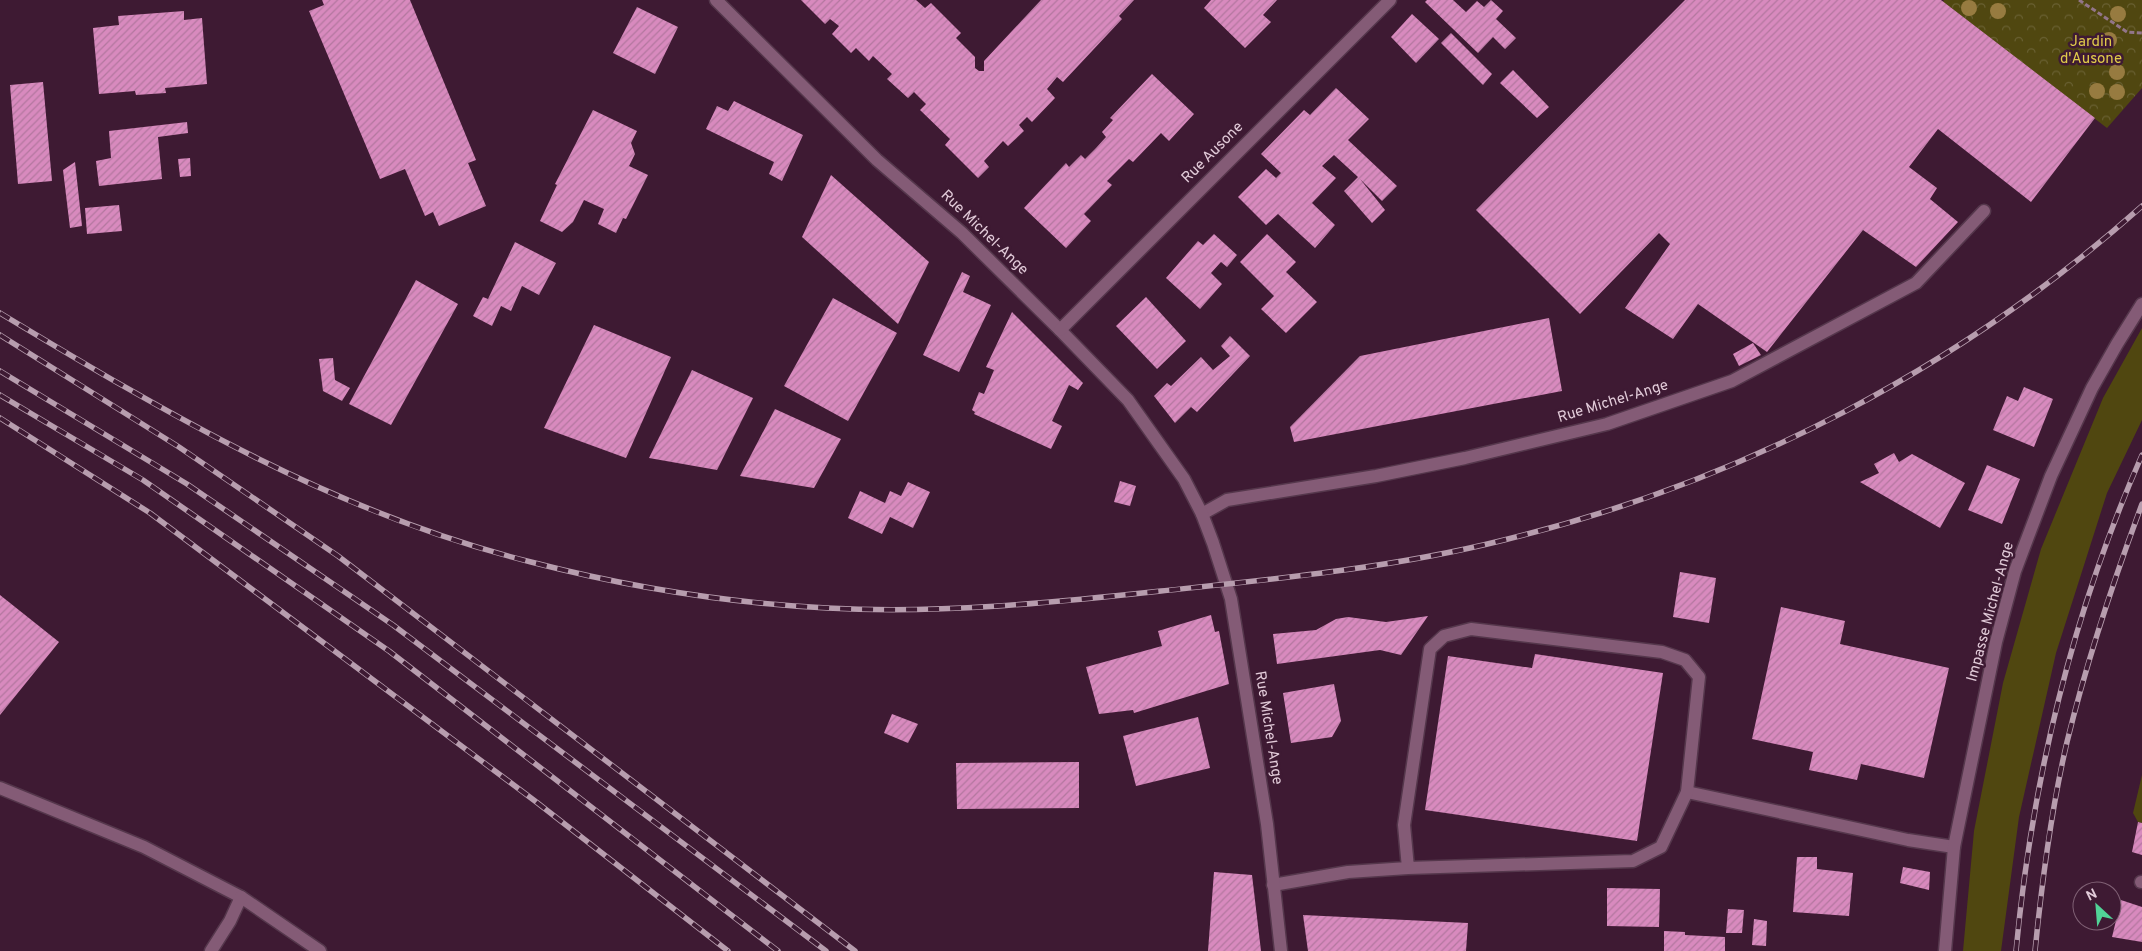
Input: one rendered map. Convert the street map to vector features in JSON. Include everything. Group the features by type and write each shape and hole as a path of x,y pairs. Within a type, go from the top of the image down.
{"street":[{"name":"Rue Michel-Ange","path":"716,0 877,160 962,233 1060,330 1128,400 1184,479 1214,543 1231,599 1265,815 1281,951"},
{"name":"Rue Ausone","path":"1060,330 1390,0"},
{"name":"Rue Michel-Ange","path":"1202,514 1227,500 1385,474 1607,424 1732,381 1916,283 1984,211"},
{"name":"Impasse Michel-Ange","path":"1945,951 1954,847 1996,642 2015,572 2051,476 2092,388 2142,304"},
{"path":"1273,885 1348,872 1408,868 1633,861 1661,847 1687,792 1699,677 1685,660 1662,652 1471,629 1444,636 1430,649 1404,825 1408,868"},
{"path":"0,788 144,847 241,897 320,951"},
{"path":"1687,792 1908,840 1954,847"},
{"path":"211,951 230,920 241,897"}],"path":[{"path":"2079,0 2127,32 2142,33"}],"green space":[{"name":"Jardin d'Ausone","path":"1944,0 2142,0 2142,88 2107,128 1943,2"},
{"path":"2142,328 2142,420 2107,493 2056,653 2019,817 2001,951 1963,951 1974,831 2003,683 2041,549 2103,398"},
{"path":"2142,775 2142,823 2138,822 2133,813"}],"building":[{"path":"322,0 410,0 476,160 468,163 486,206 439,226 433,212 425,216 405,169 380,179 309,11 324,5"},
{"path":"801,0 916,0 925,8 931,3 961,33 956,38 975,57 975,68 979,71 984,71 984,61 1041,0 1134,0 1119,16 1122,19 1063,82 1057,77 1047,89 1055,98 1032,122 1027,117 1019,125 1024,131 1008,146 1003,141 984,161 989,167 978,178 945,145 950,139 920,110 926,104 914,92 908,98 887,79 892,74 873,56 869,61 856,48 851,53 832,34 839,26 830,19 825,24"},
{"path":"1211,0 1277,0 1263,15 1271,22 1245,48 1204,8"},
{"path":"1427,0 1453,0 1466,12 1477,1 1484,7 1491,0 1503,11 1496,19 1516,38 1505,49 1493,37 1478,53 1425,2"},
{"path":"1685,0 1941,0 2095,118 2031,202 1938,129 1909,167 1937,188 1930,199 1958,222 1916,267 1863,230 1767,352 1698,304 1673,339 1625,308 1670,244 1659,233 1580,314 1476,210"},
{"path":"637,7 678,27 655,74 613,53"},
{"path":"184,11 184,20 202,18 207,84 165,88 166,93 136,95 135,91 99,94 93,28 119,25 118,16"},
{"path":"1412,14 1439,39 1416,63 1391,37"},
{"path":"1451,33 1492,74 1483,85 1441,43"},
{"path":"1513,70 1549,107 1537,118 1500,83"},
{"path":"1152,74 1194,114 1169,141 1161,133 1133,162 1129,159 1107,181 1112,185 1084,214 1091,221 1066,248 1024,208 1066,163 1069,167 1081,155 1085,159 1096,148 1106,137 1102,132 1113,120 1110,118"},
{"path":"43,82 52,181 18,184 10,85"},
{"path":"1336,88 1369,119 1348,140 1397,186 1382,201 1360,179 1385,210 1372,223 1344,191 1358,177 1334,155 1322,166 1336,178 1312,203 1335,225 1315,248 1278,214 1266,225 1238,197 1266,169 1276,178 1281,173 1261,154 1304,110 1310,115"},
{"path":"734,101 803,135 782,181 769,174 774,162 706,129 717,106 728,111"},
{"path":"593,110 637,131 631,143 635,154 629,166 648,175 626,219 623,218 616,233 598,224 604,209 584,200 573,222 562,232 540,221 557,185 555,184"},
{"path":"187,122 188,133 158,137 162,179 99,186 96,161 111,158 109,131"},
{"path":"190,158 191,176 180,177 178,159"},
{"path":"75,162 82,226 70,228 63,170"},
{"path":"831,175 929,262 898,324 802,237"},
{"path":"119,205 122,231 87,234 85,208"},
{"path":"1214,234 1237,255 1227,267 1221,262 1211,273 1222,284 1200,309 1166,278 1198,241 1203,245"},
{"path":"1267,234 1296,262 1286,272 1317,302 1286,333 1261,309 1274,296 1240,262"},
{"path":"515,242 556,263 539,295 522,286 511,311 501,306 492,326 473,316 483,297 488,299"},
{"path":"962,272 970,276 963,292 991,305 959,372 923,355"},
{"path":"416,280 458,304 391,425 349,404"},
{"path":"1146,297 1186,341 1157,369 1116,326"},
{"path":"833,298 897,333 848,421 784,386"},
{"path":"1012,312 1083,383 1078,390 1069,385 1052,421 1062,426 1051,449 974,414 975,412 972,410 979,392 984,394 994,370 986,367"},
{"path":"1549,318 1562,391 1294,442 1290,427 1360,356"},
{"path":"594,325 671,357 626,458 544,428"},
{"path":"1230,336 1250,356 1197,412 1191,407 1175,423 1154,396 1167,383 1171,386 1201,357 1213,370 1230,356 1221,346"},
{"path":"1753,343 1761,355 1739,366 1733,354"},
{"path":"333,358 335,380 350,388 342,401 323,391 319,359"},
{"path":"692,370 753,398 717,470 649,458"},
{"path":"2024,387 2053,399 2034,447 1993,430 2007,396 2018,401"},
{"path":"775,409 841,439 814,488 740,476"},
{"path":"1894,453 1899,462 1912,454 1965,483 1940,528 1860,482 1879,473 1874,464"},
{"path":"1987,465 2020,479 2002,524 1968,510"},
{"path":"1120,481 1136,486 1130,506 1114,502"},
{"path":"908,482 930,492 913,528 890,517 882,534 848,518 860,491 885,503 890,491 901,496"},
{"path":"1680,572 1716,578 1709,623 1673,617"},
{"path":"0,595 59,642 0,715"},
{"path":"1781,607 1845,621 1840,644 1949,668 1924,778 1861,764 1857,780 1809,770 1813,752 1752,739"},
{"path":"1211,615 1215,632 1219,631 1229,684 1134,713 1133,710 1099,714 1086,667 1162,646 1158,631"},
{"path":"1428,616 1401,655 1380,650 1277,664 1273,634 1316,630 1336,619 1348,617 1386,622"},
{"path":"1535,654 1663,673 1637,841 1425,810 1448,656 1532,668"},
{"path":"1334,684 1341,721 1332,737 1291,743 1283,693"},
{"path":"892,714 918,724 908,743 884,733"},
{"path":"1198,717 1210,768 1136,786 1123,736"},
{"path":"1079,762 1079,808 957,809 956,763"},
{"path":"2138,822 2142,823 2142,855 2132,852"},
{"path":"1797,857 1817,857 1817,869 1853,873 1849,916 1793,912"},
{"path":"1903,867 1930,872 1929,890 1900,883"},
{"path":"1214,872 1252,875 1261,951 1208,951"},
{"path":"1607,888 1660,889 1659,927 1607,926"},
{"path":"2122,900 2142,907 2142,942 2112,937 2113,931 2122,931"},
{"path":"1728,909 1744,910 1742,933 1726,933"},
{"path":"1303,915 1468,923 1466,951 1308,951"},
{"path":"1754,919 1767,921 1766,946 1752,945"},
{"path":"1664,931 1685,932 1685,935 1725,937 1725,951 1664,951"}],"railway":[{"path":"0,313 191,424 256,458 322,489 389,517 459,541 567,571 715,598 827,608 911,610 994,606 1291,577 1377,565 1462,550 1592,516 1678,486 1762,452 1843,412 1922,368 1998,319 2072,265 2142,206"},
{"path":"0,335 179,447 338,556 855,951"},
{"path":"0,371 187,484 393,625 826,951"},
{"path":"0,395 143,480 389,651 778,951"},
{"path":"0,418 150,513 535,801 728,951"},
{"path":"2016,951 2033,823 2059,698 2095,575 2117,514 2142,455"},
{"path":"2035,951 2048,846 2067,742 2101,622 2142,504"}]}
